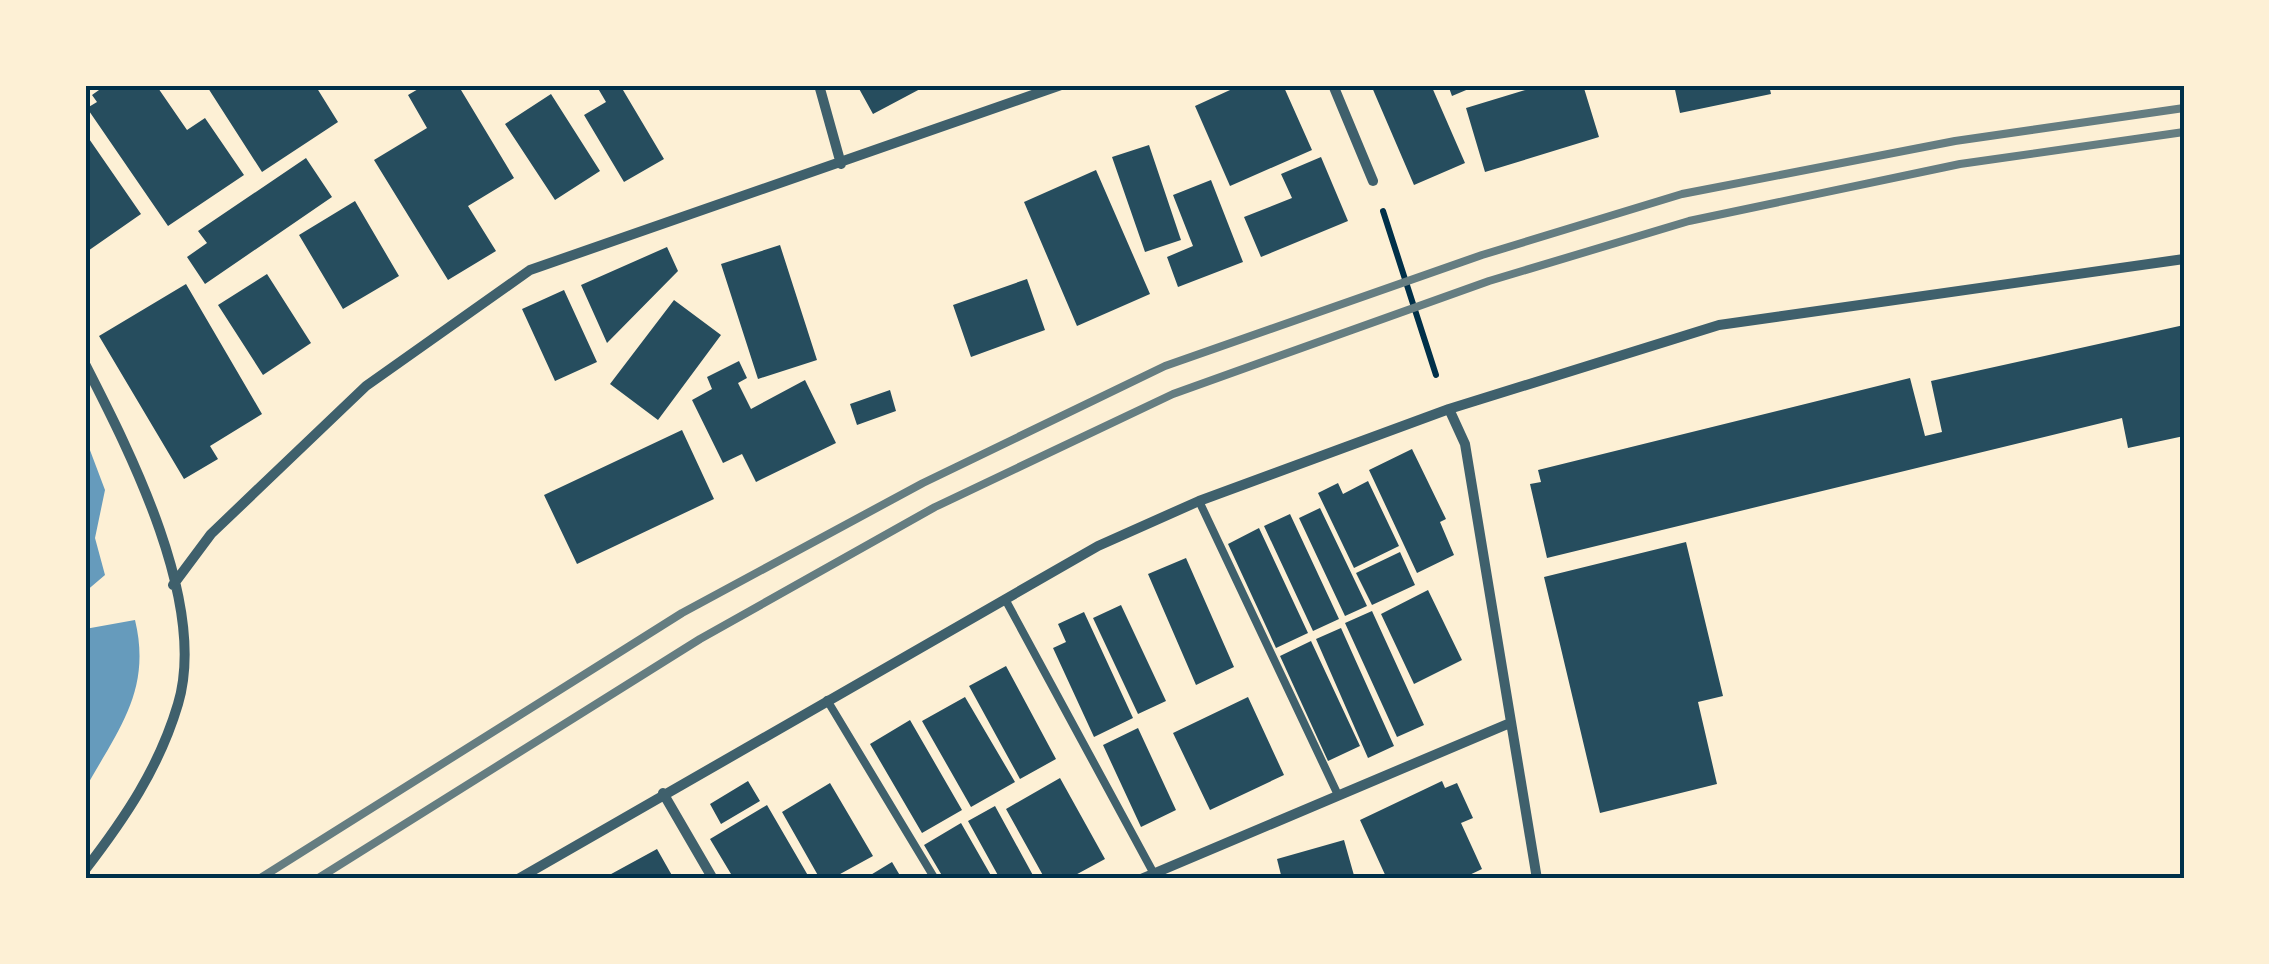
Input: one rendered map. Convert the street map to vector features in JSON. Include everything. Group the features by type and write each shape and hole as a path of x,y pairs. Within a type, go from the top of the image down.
{"street":[{"path":"818,85 841,164"},
{"path":"173,585 211,534 366,386 530,270 1061,85"},
{"path":"1334,85 1373,181"},
{"path":"518,879 1098,546 1199,502 1450,409 1719,325 2184,259"},
{"path":"85,364 128,449 173,585 184,662 179,701 133,808 85,870"},
{"path":"1450,409 1465,444 1537,879"},
{"path":"1141,879 1510,723"},
{"path":"663,793 713,879"}],"lane":[{"path":"1199,502 1338,795"},
{"path":"1005,598 1153,872"},
{"path":"826,700 936,879"}],"path":[{"path":"1391,233 1422,336"}],"water":[{"path":"85,437 105,490 95,538 105,575 85,592"},
{"path":"135,620 139,668 135,689 120,728 85,789 85,629"}],"building":[{"path":"106,85 156,85 187,130 205,118 244,175 168,226 87,108 97,102 92,95"},
{"path":"315,85 338,122 262,172 208,88"},
{"path":"425,85 458,85 514,178 468,206 496,251 448,280 374,160 427,128 408,95"},
{"path":"596,85 620,85 664,159 624,182 584,115 606,102"},
{"path":"857,85 920,85 922,88 873,114"},
{"path":"1241,85 1283,85 1312,150 1230,186 1195,106"},
{"path":"1371,85 1431,85 1465,163 1414,185"},
{"path":"1448,85 1478,85 1452,96"},
{"path":"1542,85 1583,85 1599,137 1485,172 1466,108"},
{"path":"1674,85 1769,85 1771,94 1680,113"},
{"path":"551,94 600,171 555,200 505,124"},
{"path":"85,133 141,214 85,253"},
{"path":"1149,145 1181,240 1145,252 1112,157"},
{"path":"1321,157 1348,221 1261,257 1244,217 1292,198 1281,174"},
{"path":"306,158 332,197 205,284 187,257 207,243 198,231"},
{"path":"1096,170 1150,294 1077,326 1024,202"},
{"path":"1211,180 1243,262 1178,287 1167,257 1193,246 1173,195"},
{"path":"355,201 399,276 343,309 299,235"},
{"path":"780,245 817,360 758,379 721,264"},
{"path":"667,247 678,271 607,343 581,285"},
{"path":"267,274 311,343 263,375 218,305"},
{"path":"1027,279 1045,330 971,357 953,305"},
{"path":"186,284 262,414 210,446 218,459 184,479 99,336"},
{"path":"564,290 597,362 555,381 522,309"},
{"path":"674,300 721,335 658,420 610,384"},
{"path":"2184,325 2184,436 2128,448 2122,418 1547,558 1530,484 1541,482 1538,470 1910,378 1925,436 1942,432 1931,381"},
{"path":"739,361 747,378 738,383 751,409 805,380 836,443 756,482 742,454 723,463 692,400 712,389 707,377"},
{"path":"890,390 896,411 857,425 850,404"},
{"path":"682,430 714,499 577,564 544,495"},
{"path":"1412,449 1446,519 1440,522 1454,555 1417,573 1369,470"},
{"path":"1368,481 1399,546 1354,568 1318,493 1338,483 1343,494"},
{"path":"1320,508 1367,606 1345,616 1299,518"},
{"path":"1290,514 1339,619 1313,631 1264,526"},
{"path":"1259,528 1308,633 1276,648 1228,544"},
{"path":"1686,542 1723,696 1698,702 1717,784 1600,813 1544,577"},
{"path":"1400,552 1415,585 1372,605 1356,573"},
{"path":"1186,558 1234,667 1196,685 1148,574"},
{"path":"1428,590 1462,660 1414,684 1381,614"},
{"path":"1121,605 1166,701 1138,714 1093,618"},
{"path":"1372,611 1424,725 1397,737 1345,623"},
{"path":"1084,612 1133,718 1094,737 1053,648 1066,642 1058,624"},
{"path":"1341,628 1394,746 1368,758 1316,639"},
{"path":"1311,641 1360,746 1328,761 1280,656"},
{"path":"1006,666 1056,759 1020,779 969,686"},
{"path":"965,697 1015,782 971,807 922,721"},
{"path":"1248,697 1284,775 1210,810 1173,733"},
{"path":"910,720 962,810 922,833 870,744"},
{"path":"1138,728 1176,810 1141,827 1103,745"},
{"path":"1060,778 1105,859 1068,879 1045,879 1006,809"},
{"path":"748,781 760,801 721,824 710,804"},
{"path":"1442,781 1445,788 1457,783 1473,818 1461,823 1482,869 1461,879 1387,879 1360,820"},
{"path":"830,783 873,856 831,879 820,879 782,812"},
{"path":"767,805 810,879 734,879 710,839"},
{"path":"995,806 1035,879 1000,879 968,821"},
{"path":"961,823 993,879 944,879 924,845"},
{"path":"1344,840 1355,879 1282,879 1277,859"},
{"path":"657,849 674,879 602,879"},
{"path":"892,862 902,879 864,879"}],"railway":[{"path":"259,879 682,613 923,483 1165,366 1482,255 1682,194 1955,141 2184,108"},
{"path":"317,879 700,639 935,507 1173,394 1489,281 1689,221 1960,164 2184,132"}]}
